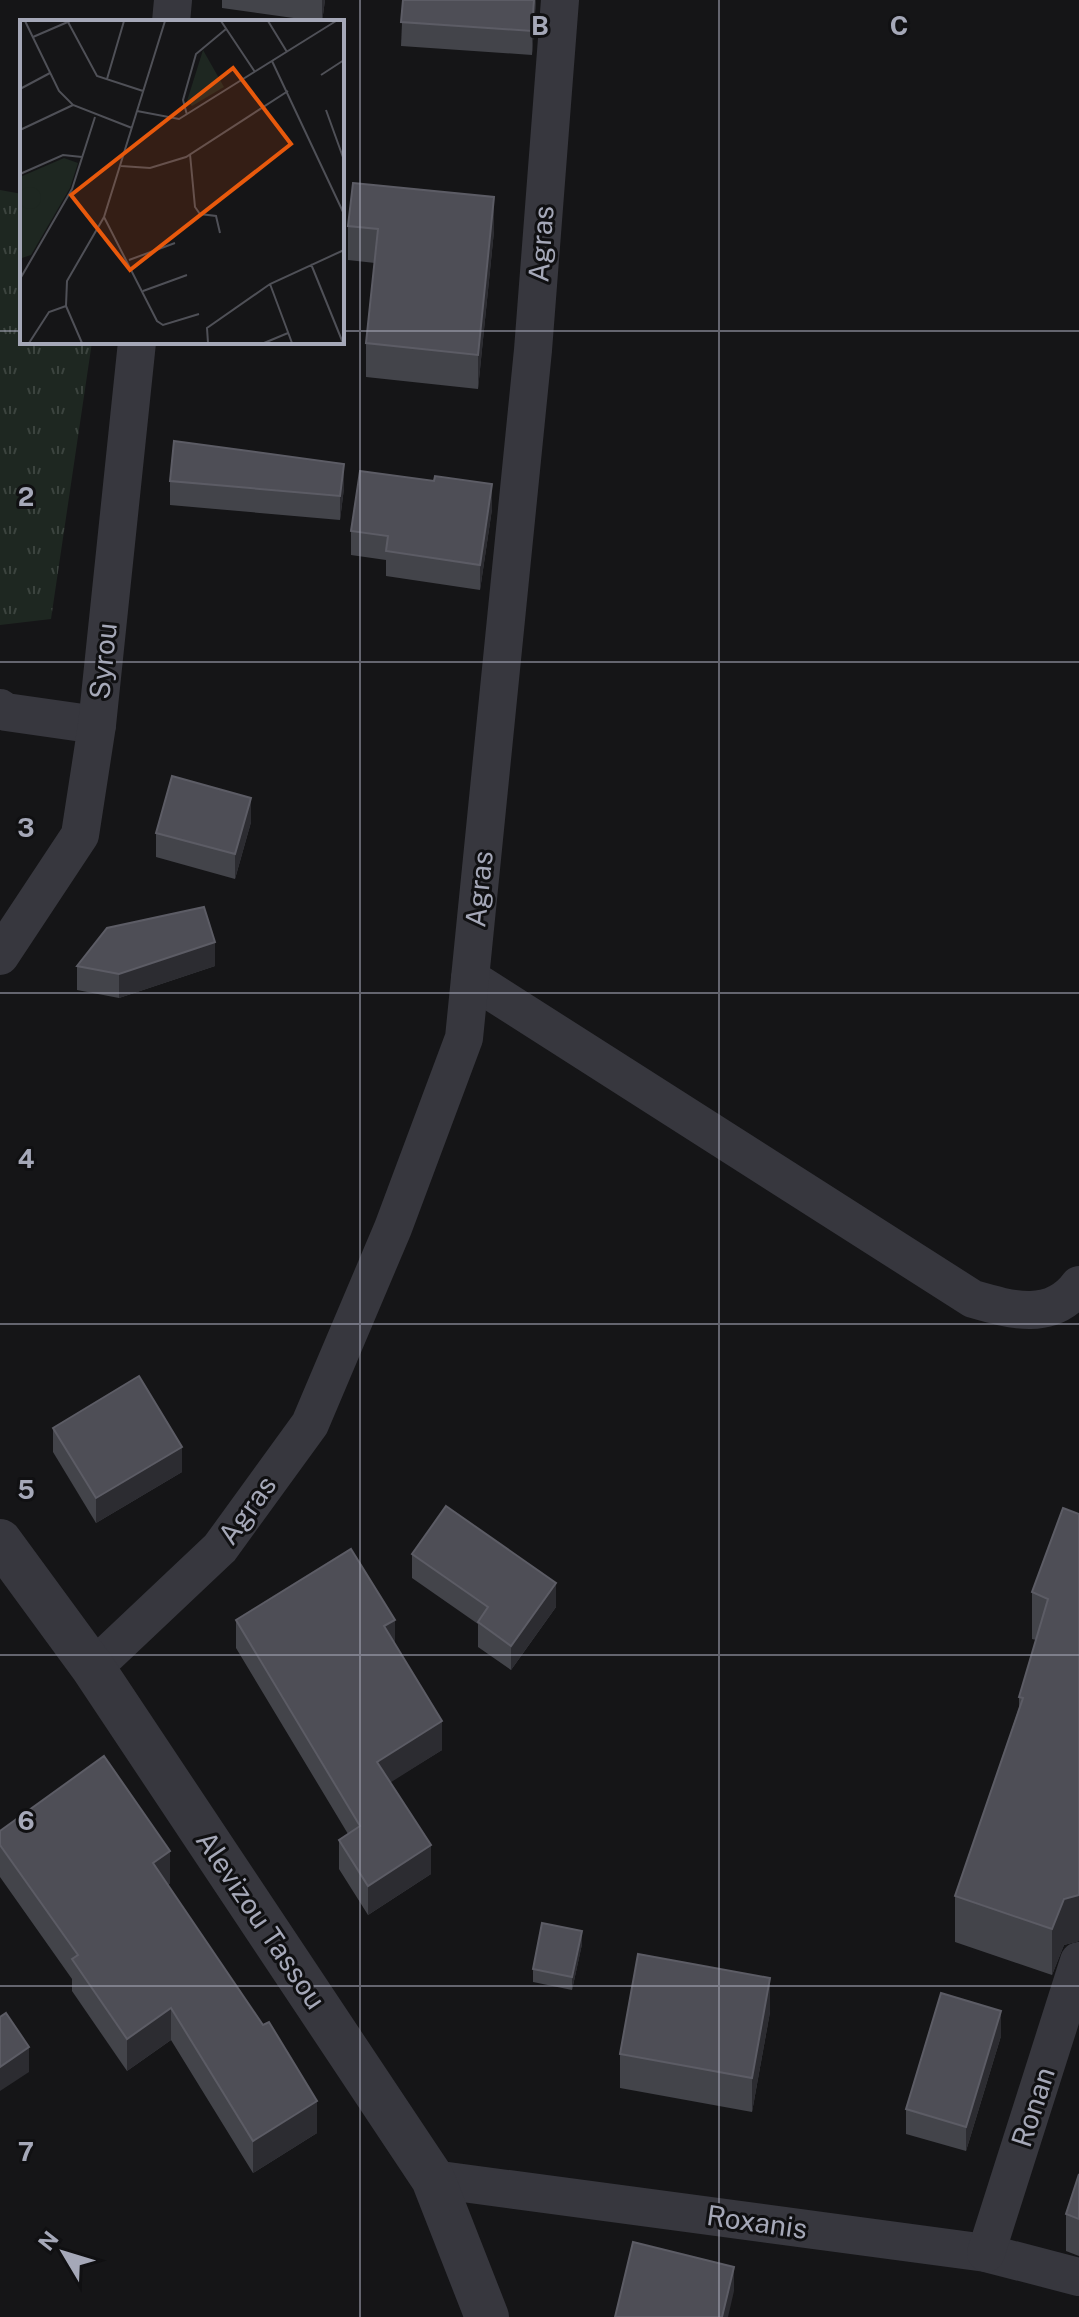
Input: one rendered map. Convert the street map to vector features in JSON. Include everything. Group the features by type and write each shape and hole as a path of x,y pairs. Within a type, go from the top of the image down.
{"street":[{"path":"171,20 173,0"},
{"name":"Agras","path":"93,1668 220,1548 310,1424 393,1228 464,1038 533,350 560,0"},
{"name":"Syrou","path":"0,956 80,835 97,725 137,344"},
{"path":"0,708 6,712 97,725"},
{"path":"470,978 973,1299 1021,1313 1068,1300 1079,1285"},
{"name":"Alevizou Tassou","path":"0,1541 93,1668 433,2179 487,2317"},
{"name":"Ronan","path":"986,2253 1079,1961"},
{"name":"Roxanis","path":"433,2179 986,2253 1079,2277"}],"green space":[{"path":"0,190 20,194 20,344 92,344 51,619 0,625"}],"building":[{"path":"403,0 534,0 532,31 401,22"},
{"path":"353,183 494,197 478,355 366,343 378,229 348,226"},
{"path":"174,441 344,464 340,496 170,481"},
{"path":"360,471 434,481 435,476 492,484 480,565 386,551 388,536 351,531"},
{"path":"172,776 251,798 235,854 156,833"},
{"path":"204,907 215,942 119,974 77,966 107,928"},
{"path":"139,1376 182,1447 96,1498 53,1428"},
{"path":"446,1506 556,1583 511,1646 478,1622 488,1607 412,1554"},
{"path":"1063,1508 1079,1514 1079,1895 1064,1899 1052,1929 955,1896 1023,1698 1019,1697 1048,1599 1032,1592"},
{"path":"351,1549 395,1620 384,1626 442,1721 377,1762 431,1845 368,1886 339,1840 360,1826 236,1620"},
{"path":"104,1756 170,1851 153,1863 263,2025 269,2022 317,2101 253,2141 171,2008 127,2039 72,1959 78,1955 0,1845 0,1831"},
{"path":"542,1923 582,1931 572,1977 533,1969"},
{"path":"638,1954 770,1978 752,2078 620,2054"},
{"path":"941,1993 1001,2011 966,2127 906,2109"},
{"path":"6,2013 29,2047 0,2067 0,2017"},
{"path":"1079,2174 1079,2219 1066,2214"},
{"path":"633,2242 734,2267 722,2317 615,2317"}]}
